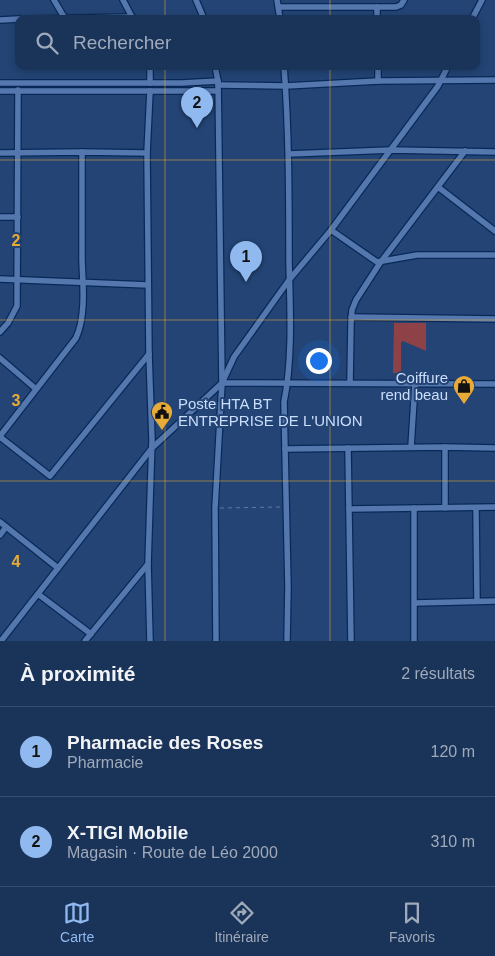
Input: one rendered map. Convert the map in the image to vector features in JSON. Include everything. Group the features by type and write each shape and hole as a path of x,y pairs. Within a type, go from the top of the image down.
{"street":[{"path":"54,0 63,15"},
{"path":"122,0 130,15"},
{"path":"196,0 202,15"},
{"path":"277,0 280,15"},
{"path":"279,7 398,6 404,0"},
{"path":"474,15 482,0"},
{"path":"377,7 377,15"},
{"path":"0,20 15,19"},
{"path":"150,70 150,82"},
{"path":"216,70 218,86 222,383 215,508 216,641"},
{"path":"284,70 288,154 289,280 288,382 284,402 287,641"},
{"path":"378,70 378,81"},
{"path":"1,641 152,448 222,383 234,357 289,280 331,230 391,150 441,81 446,70"},
{"path":"0,83 150,82 218,86 286,86 378,81 495,80"},
{"path":"0,91 150,91 218,86"},
{"path":"0,332 16,309 18,280 18,90"},
{"path":"150,91 147,154 152,448 148,564 150,641"},
{"path":"288,154 391,150 495,152"},
{"path":"350,383 351,317 356,300 380,262 466,151"},
{"path":"0,153 82,152 147,154"},
{"path":"82,152 80,330 76,338 0,436 50,476 149,354"},
{"path":"438,187 495,231"},
{"path":"0,217 18,217"},
{"path":"331,230 374,261 380,262 418,255 495,255"},
{"path":"0,279 148,285"},
{"path":"351,317 495,319"},
{"path":"0,358 36,389"},
{"path":"222,383 495,384"},
{"path":"411,447 415,384"},
{"path":"445,447 445,508"},
{"path":"348,448 351,641"},
{"path":"285,449 495,448"},
{"path":"349,509 495,507"},
{"path":"414,508 414,641"},
{"path":"476,508 477,601"},
{"path":"0,522 58,568"},
{"path":"0,536 6,527"},
{"path":"85,641 148,564"},
{"path":"38,594 91,634"},
{"path":"415,603 495,601"}],"path":[{"path":"215,508 286,507"}],"shaded area":[{"path":"394,323 426,323 426,351 403,341 401,342 401,373 393,373"}],"place":[{"name":"X-TIGI Mobile","path":"197,128"},
{"name":"Pharmacie des Roses","path":"246,282"},
{"name":"Coiffure rend beau","path":"464,405"},
{"name":"Poste HTA BT ENTREPRISE DE L'UNION","path":"162,431"}]}
